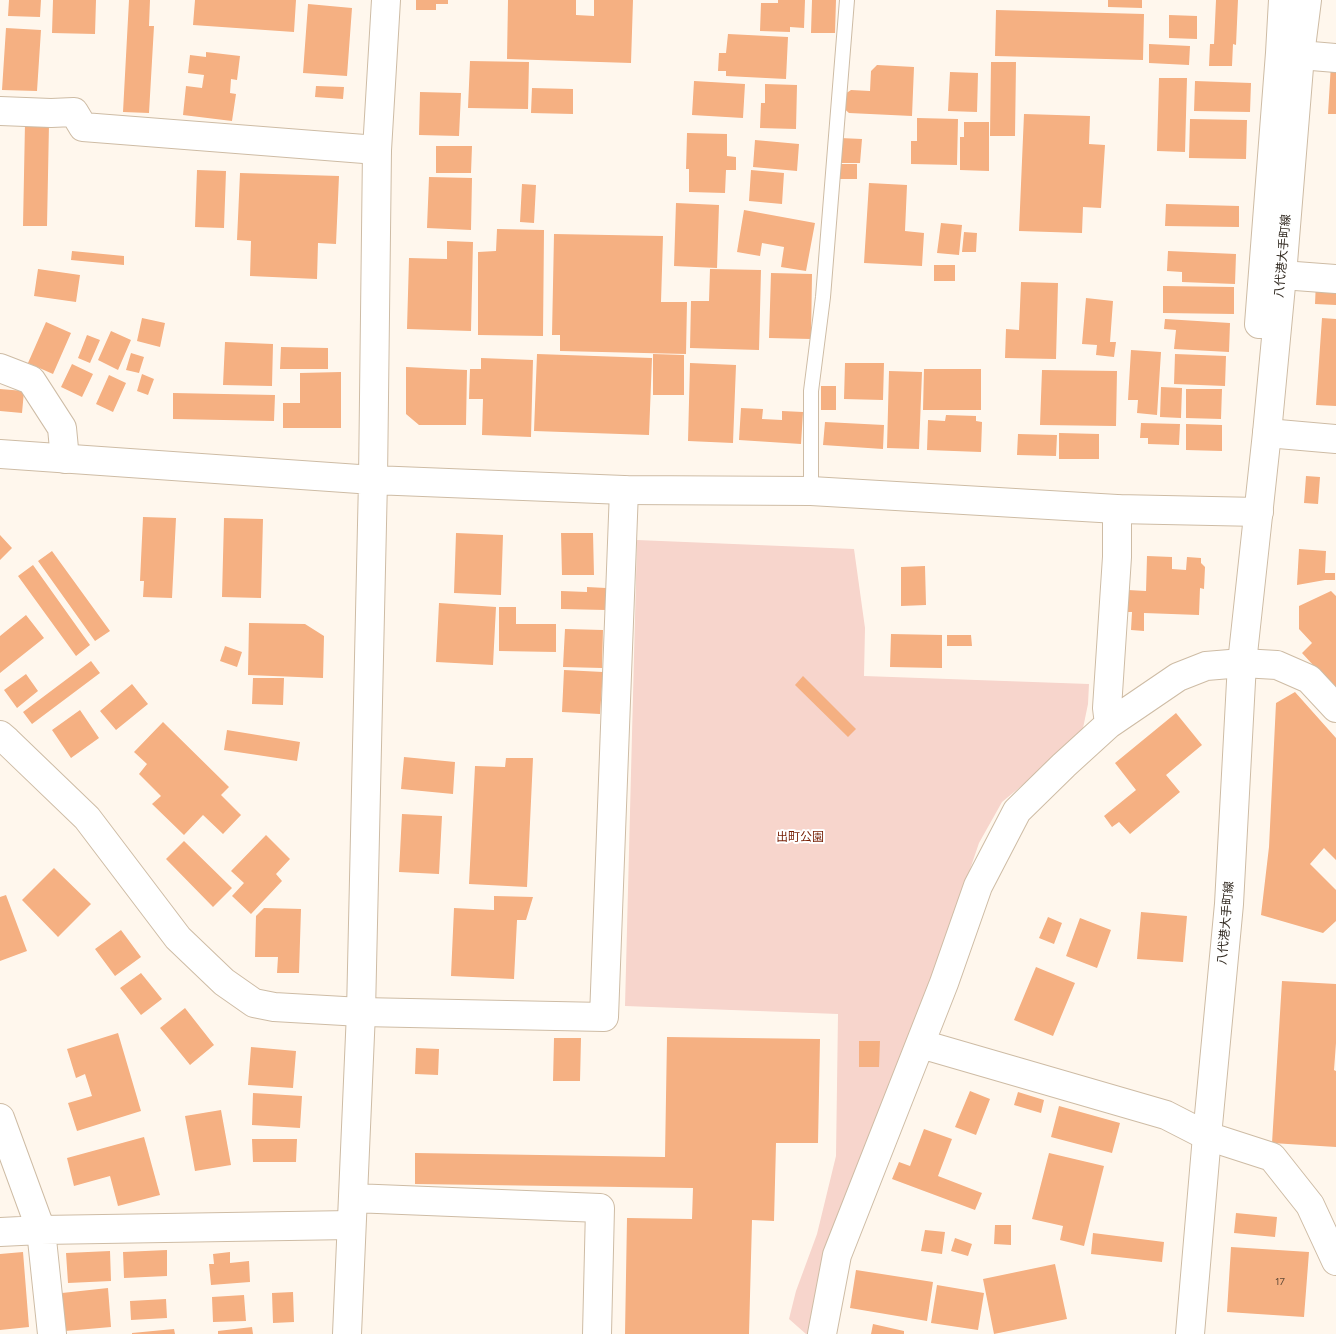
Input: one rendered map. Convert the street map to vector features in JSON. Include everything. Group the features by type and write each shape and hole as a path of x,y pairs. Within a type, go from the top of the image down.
{"street":[{"path":"347,1334 361,1012 373,480 377,150 386,0"},
{"name":"八代港大手町線","path":"1259,512 1250,434 1283,0"},
{"name":"八代港大手町線","path":"1190,1334 1228,904 1242,663 1267,434 1300,55 1307,0"},
{"path":"1300,55 1336,58"},
{"path":"0,111 74,112 83,127 377,150"},
{"path":"1282,276 1336,279"},
{"path":"0,368 32,380 62,428 65,459"},
{"path":"1267,434 1336,439"},
{"path":"0,454 373,480 624,490 811,491 1117,509 1259,512"},
{"path":"0,735 87,818 178,938 224,982 254,1004 274,1008 361,1012 604,1016 624,490"},
{"path":"1109,724 1107,708 1117,557 1117,509"},
{"path":"822,1334 837,1255 944,983 978,886 1017,811 1109,724 1178,677 1206,666 1242,663 1277,665 1309,679 1336,708"},
{"path":"920,1044 1166,1115 1207,1136 1272,1157 1310,1205 1336,1261"},
{"path":"0,1118 41,1230 52,1334"},
{"path":"353,1198 600,1208 597,1334"},
{"path":"0,1232 351,1225"}],"lane":[{"path":"811,491 811,390 823,297 847,0"}],"green space":[{"name":"出町公園","path":"637,540 854,549 865,628 864,676 1089,684 1088,704 1082,733 1060,754 1002,802 979,843 813,1334 806,1334 789,1319 796,1291 817,1234 836,1156 838,1014 625,1006"}],"building":[{"path":"9,0 41,0 40,17 8,16"},
{"path":"53,0 96,0 95,34 52,33"},
{"path":"129,0 150,0 149,26 154,26 149,113 123,112"},
{"path":"195,0 296,0 294,32 193,25"},
{"path":"416,0 448,0 448,4 436,4 436,10 416,10"},
{"path":"508,0 576,0 576,15 594,16 594,0 633,0 631,63 507,59"},
{"path":"778,0 805,0 804,28 790,27 790,32 760,31 761,3 778,3"},
{"path":"812,0 836,0 835,33 811,33"},
{"path":"1108,0 1142,0 1142,8 1108,7"},
{"path":"1216,0 1238,0 1236,45 1233,44 1232,66 1209,66 1210,44 1214,44"},
{"path":"308,4 352,8 347,76 303,73"},
{"path":"996,10 1144,14 1143,60 995,56"},
{"path":"1169,15 1197,16 1197,39 1169,38"},
{"path":"6,28 41,30 37,91 2,90"},
{"path":"728,34 788,37 786,79 726,76 726,71 718,71 719,53 726,53"},
{"path":"1149,44 1190,46 1189,65 1149,63"},
{"path":"206,52 240,56 237,80 231,79 230,93 236,94 232,121 183,115 186,86 202,88 204,75 188,73 190,55 206,57"},
{"path":"470,61 529,62 528,109 468,108"},
{"path":"991,62 1016,62 1015,136 990,136"},
{"path":"1331,64 1336,65 1336,114 1328,114"},
{"path":"877,65 914,67 912,116 849,113 841,106 842,96 851,90 870,91 871,71"},
{"path":"950,72 978,73 977,112 948,111"},
{"path":"1159,78 1187,78 1185,152 1157,151"},
{"path":"694,81 745,84 743,118 692,115"},
{"path":"1195,81 1251,83 1250,112 1194,111"},
{"path":"765,84 797,85 796,129 760,128 761,103 765,103"},
{"path":"316,86 344,87 343,99 315,97"},
{"path":"532,88 573,89 573,114 531,113"},
{"path":"420,92 461,93 459,136 419,135"},
{"path":"1024,114 1090,116 1089,144 1105,145 1101,208 1083,207 1082,233 1019,231"},
{"path":"917,118 958,119 957,165 911,164 911,141 917,141"},
{"path":"1190,119 1247,120 1246,159 1189,158"},
{"path":"964,122 989,122 989,171 960,170 960,137 964,137"},
{"path":"25,123 49,124 47,226 23,226"},
{"path":"687,133 727,134 727,156 736,157 736,170 726,170 725,193 689,192 689,169 686,169"},
{"path":"840,138 862,139 860,163 839,163"},
{"path":"755,140 799,144 797,171 753,167"},
{"path":"436,146 472,146 471,173 436,173"},
{"path":"836,164 857,164 857,179 836,179"},
{"path":"197,170 226,171 224,228 195,227"},
{"path":"751,170 784,173 782,204 749,201"},
{"path":"240,173 339,176 336,244 318,243 317,279 250,276 251,241 237,240"},
{"path":"429,177 472,178 471,230 427,228"},
{"path":"869,183 907,185 905,231 924,233 922,266 864,263"},
{"path":"522,184 536,185 534,223 520,222"},
{"path":"676,203 719,205 717,268 674,266"},
{"path":"1166,204 1239,206 1239,227 1165,226"},
{"path":"744,210 815,223 806,271 781,267 784,247 762,243 760,256 737,252"},
{"path":"941,223 962,225 959,255 937,253"},
{"path":"497,229 544,230 543,336 478,335 478,252 496,251"},
{"path":"964,232 977,233 976,252 962,252"},
{"path":"554,234 663,236 661,302 687,302 686,354 560,351 560,335 552,335"},
{"path":"447,241 473,242 471,331 407,329 409,258 447,259"},
{"path":"72,251 124,256 124,265 71,260"},
{"path":"1168,251 1236,254 1235,284 1182,282 1182,272 1167,271"},
{"path":"934,265 955,265 955,281 934,281"},
{"path":"38,269 80,275 76,302 34,296"},
{"path":"710,269 761,270 759,350 690,348 691,301 709,301"},
{"path":"771,273 812,274 811,339 769,338"},
{"path":"1316,281 1336,282 1336,305 1315,304"},
{"path":"1021,282 1058,283 1056,359 1005,358 1006,329 1019,330"},
{"path":"1163,286 1234,287 1234,314 1163,313"},
{"path":"1086,298 1113,301 1110,342 1116,342 1114,357 1096,355 1097,345 1082,344"},
{"path":"142,318 165,323 160,347 137,341"},
{"path":"1322,318 1336,319 1336,406 1316,405"},
{"path":"1165,319 1230,323 1229,352 1174,349 1176,330 1164,329"},
{"path":"46,322 71,333 53,374 28,363"},
{"path":"111,331 131,340 118,370 98,360"},
{"path":"87,335 100,340 90,363 78,358"},
{"path":"225,342 273,344 272,386 223,385"},
{"path":"281,347 328,348 328,369 280,369"},
{"path":"1131,350 1161,352 1157,415 1137,413 1138,400 1128,400"},
{"path":"131,353 144,357 139,373 126,370"},
{"path":"537,354 652,358 649,435 534,431"},
{"path":"653,354 684,355 684,395 653,395"},
{"path":"1175,354 1226,356 1225,386 1174,384"},
{"path":"481,358 533,360 531,437 482,435 483,399 469,399 470,369 481,369"},
{"path":"690,363 736,365 733,443 688,441"},
{"path":"845,363 884,363 883,400 844,399"},
{"path":"72,364 93,374 82,397 61,387"},
{"path":"406,367 467,370 466,425 419,425 406,414"},
{"path":"924,369 981,369 981,410 923,410"},
{"path":"1042,370 1117,371 1116,426 1040,425"},
{"path":"889,371 922,372 919,449 887,448"},
{"path":"341,372 341,428 283,428 283,403 300,403 300,373"},
{"path":"142,374 154,379 148,395 137,391"},
{"path":"109,375 126,383 113,412 96,404"},
{"path":"821,386 836,386 836,410 821,410"},
{"path":"1161,387 1182,388 1181,418 1160,417"},
{"path":"0,389 24,391 22,413 0,411"},
{"path":"1186,389 1222,389 1221,419 1186,418"},
{"path":"173,393 275,395 274,421 173,419"},
{"path":"741,408 763,409 762,419 782,420 782,411 803,412 801,444 739,440"},
{"path":"946,415 976,416 976,421 982,422 981,452 927,450 928,420 945,421"},
{"path":"825,422 884,425 883,449 823,445"},
{"path":"1141,423 1180,424 1179,445 1148,444 1148,438 1140,438"},
{"path":"1186,424 1222,425 1222,451 1186,450"},
{"path":"1059,433 1099,434 1099,459 1059,459"},
{"path":"1018,434 1057,435 1056,456 1017,455"},
{"path":"1306,476 1320,477 1318,504 1304,503"},
{"path":"143,517 176,518 172,598 143,597 144,581 140,581"},
{"path":"224,518 263,519 261,598 222,597"},
{"path":"456,533 503,535 501,595 454,593"},
{"path":"561,533 593,533 594,575 562,575"},
{"path":"0,535 12,548 0,560"},
{"path":"1299,549 1326,551 1325,573 1335,573 1335,580 1297,585"},
{"path":"52,551 110,631 95,641 38,561"},
{"path":"1147,556 1172,557 1172,569 1186,570 1187,557 1201,558 1201,563 1205,567 1204,589 1200,588 1199,615 1144,613 1144,631 1131,630 1132,612 1127,612 1128,590 1146,591"},
{"path":"33,565 90,645 76,656 18,576"},
{"path":"925,566 926,605 901,606 901,567"},
{"path":"587,587 606,588 606,610 561,609 561,591 587,592"},
{"path":"1331,591 1336,596 1336,690 1302,653 1312,643 1299,629 1299,606"},
{"path":"439,603 496,607 493,665 436,662"},
{"path":"499,607 516,607 516,624 556,624 556,652 499,651"},
{"path":"26,615 44,638 0,673 0,636"},
{"path":"249,623 305,624 324,636 323,678 248,675"},
{"path":"565,629 603,630 602,668 563,667"},
{"path":"891,634 942,635 942,668 890,667"},
{"path":"947,635 971,635 972,646 947,646"},
{"path":"225,646 242,652 237,667 220,661"},
{"path":"91,661 100,673 32,724 23,712"},
{"path":"564,670 603,672 600,714 562,712"},
{"path":"26,674 38,691 17,708 4,690"},
{"path":"803,676 856,729 848,737 795,685"},
{"path":"253,678 284,678 283,705 252,704"},
{"path":"132,684 148,704 116,730 100,711"},
{"path":"1295,692 1336,738 1336,860 1324,848 1310,864 1336,890 1336,921 1323,933 1261,915 1269,847 1276,703"},
{"path":"80,710 99,738 71,758 52,730"},
{"path":"1176,713 1202,745 1166,775 1180,792 1130,834 1119,822 1112,827 1104,816 1136,790 1115,763"},
{"path":"163,722 229,787 221,795 241,815 223,834 203,815 184,835 152,804 161,796 139,774 147,764 134,752"},
{"path":"227,730 300,742 297,761 224,750"},
{"path":"404,757 455,762 453,794 401,789"},
{"path":"506,758 533,758 527,887 469,884 475,766 505,767"},
{"path":"402,814 442,816 439,874 399,872"},
{"path":"266,835 290,859 276,874 282,881 251,914 232,896 244,883 231,871"},
{"path":"184,841 232,888 213,907 166,859"},
{"path":"54,868 91,904 58,937 22,900"},
{"path":"6,895 27,951 0,961 0,897"},
{"path":"494,896 533,897 526,920 517,920 514,979 451,976 454,908 494,910"},
{"path":"264,908 301,909 299,973 277,973 278,957 255,957 256,916"},
{"path":"1141,912 1187,916 1183,962 1137,959"},
{"path":"1048,917 1062,923 1054,944 1039,938"},
{"path":"1080,918 1111,930 1097,968 1066,956"},
{"path":"121,930 141,957 115,976 95,949"},
{"path":"1036,967 1075,983 1053,1036 1014,1020"},
{"path":"141,973 162,999 141,1015 120,988"},
{"path":"1282,981 1336,984 1334,1070 1336,1071 1336,1147 1272,1143"},
{"path":"185,1008 214,1045 190,1065 160,1028"},
{"path":"118,1033 141,1111 77,1131 68,1103 92,1096 85,1074 76,1078 67,1049"},
{"path":"667,1037 820,1039 818,1143 776,1143 774,1221 752,1220 749,1334 625,1334 627,1218 692,1219 693,1188 415,1184 415,1153 665,1157"},
{"path":"554,1038 581,1038 580,1081 553,1081"},
{"path":"859,1041 880,1041 879,1067 859,1067"},
{"path":"251,1047 296,1051 293,1088 248,1085"},
{"path":"416,1048 439,1049 438,1075 415,1074"},
{"path":"970,1091 990,1099 976,1135 955,1127"},
{"path":"1018,1092 1044,1100 1041,1113 1014,1105"},
{"path":"253,1093 302,1096 300,1128 252,1125"},
{"path":"1059,1106 1120,1123 1112,1153 1051,1137"},
{"path":"221,1110 231,1165 195,1171 185,1116"},
{"path":"924,1129 952,1139 938,1176 982,1193 975,1210 892,1179 899,1162 910,1166"},
{"path":"144,1137 160,1195 118,1206 110,1176 74,1186 67,1158"},
{"path":"252,1139 297,1139 296,1162 253,1162"},
{"path":"1049,1153 1104,1166 1084,1246 1060,1240 1063,1226 1032,1219"},
{"path":"1236,1213 1277,1217 1275,1237 1234,1233"},
{"path":"995,1225 1011,1225 1011,1245 994,1244"},
{"path":"925,1230 945,1232 942,1254 921,1251"},
{"path":"1093,1233 1164,1242 1162,1262 1091,1254"},
{"path":"955,1238 972,1244 968,1256 951,1251"},
{"path":"1231,1247 1309,1252 1304,1317 1227,1312"},
{"path":"167,1250 167,1276 124,1278 123,1252"},
{"path":"110,1251 111,1281 68,1283 66,1253"},
{"path":"23,1252 29,1327 0,1330 0,1254"},
{"path":"230,1252 230,1263 249,1261 250,1282 211,1285 209,1264 214,1264 213,1254"},
{"path":"1055,1264 1067,1319 994,1334 983,1279"},
{"path":"856,1270 933,1282 927,1321 850,1308"},
{"path":"937,1285 984,1293 978,1330 931,1323"},
{"path":"108,1288 111,1327 65,1331 62,1293"},
{"path":"293,1292 294,1322 273,1323 272,1293"},
{"path":"244,1295 246,1321 213,1322 212,1297"},
{"path":"166,1299 167,1318 131,1320 130,1301"},
{"path":"873,1324 904,1331 904,1334 871,1334"},
{"path":"252,1327 253,1334 218,1334 218,1331"},
{"path":"174,1329 175,1334 132,1334 132,1333"}]}
